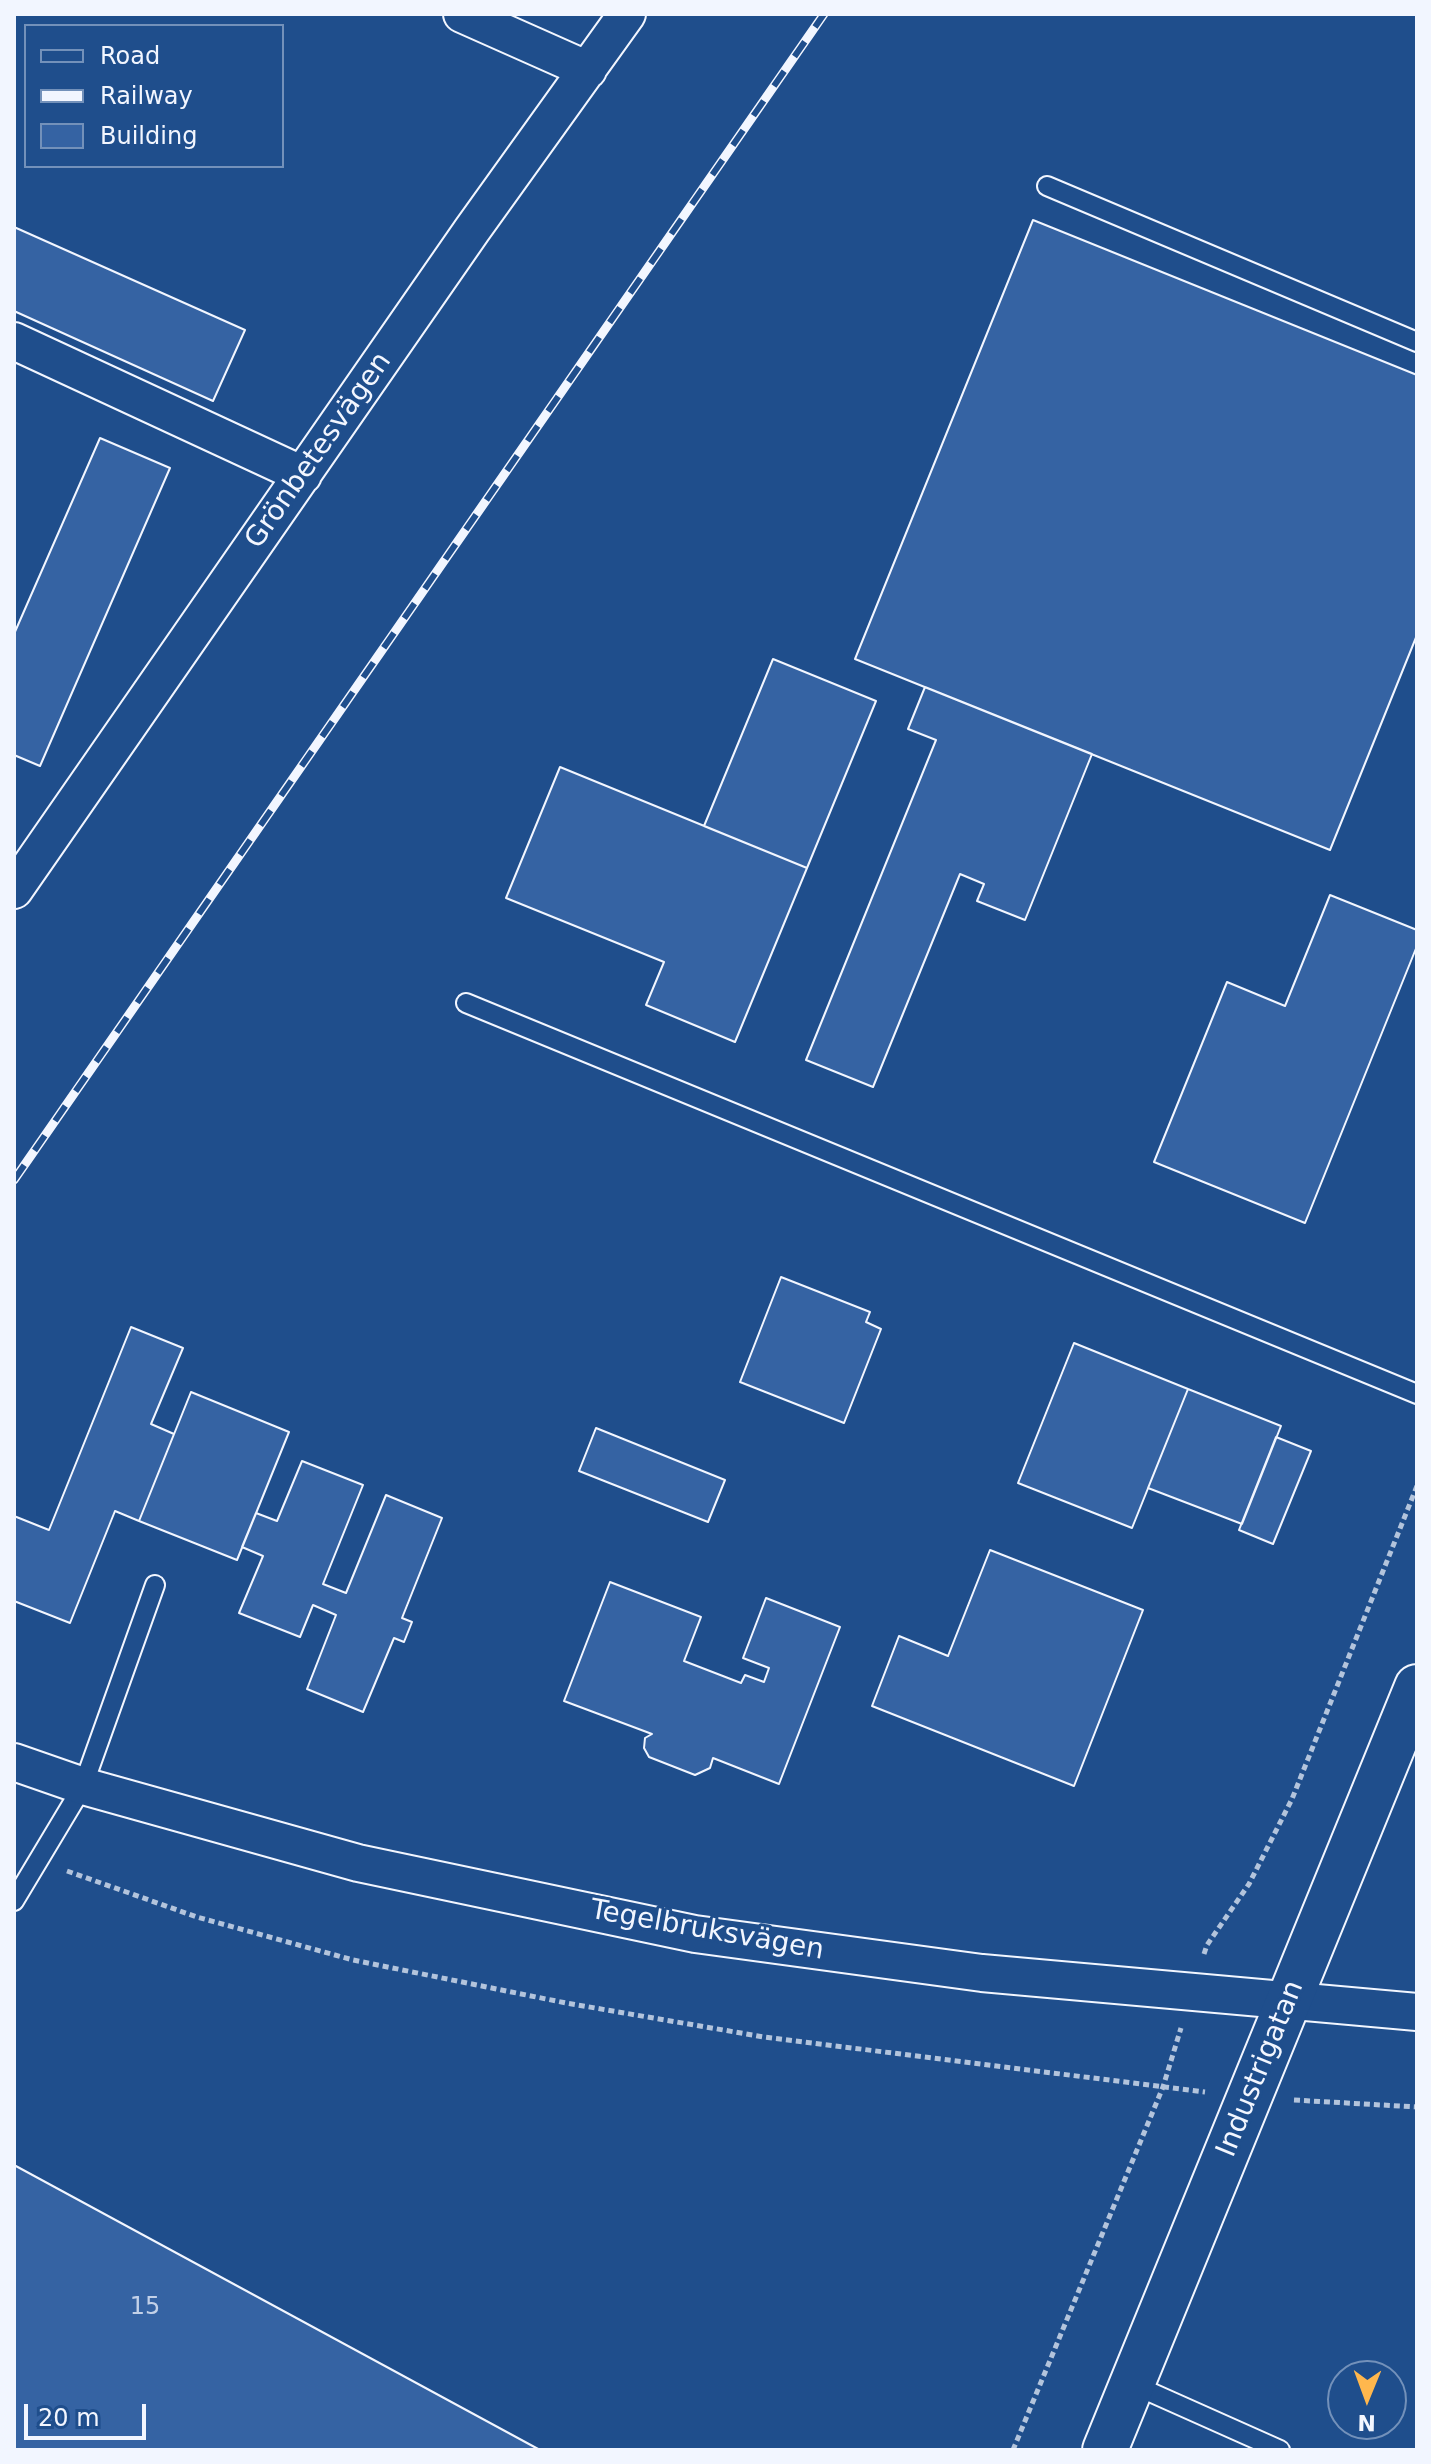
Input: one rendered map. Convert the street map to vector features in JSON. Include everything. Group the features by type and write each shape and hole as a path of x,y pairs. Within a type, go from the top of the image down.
{"street":[{"path":"462,14 588,70"},
{"name":"Grönbetesvägen","path":"14,890 472,230 627,14"},
{"path":"14,341 303,475"},
{"name":"Industrigatan","path":"1105,2450 1417,1687"},
{"name":"Tegelbruksvägen","path":"14,1762 83,1786 358,1863 695,1934 982,1973 1417,2012"}],"lane":[{"path":"1047,186 1417,342"},
{"path":"466,1003 1417,1394"},
{"path":"14,1901 83,1786 155,1585"},
{"path":"1132,2384 1280,2450"}],"path":[{"path":"38,1861 197,1917 339,1956 566,2003 796,2041 970,2065 1249,2097 1417,2107"}],"building":[{"path":"1033,220 1417,375 1417,635 1330,850 855,659"},
{"path":"14,227 245,330 213,401 14,311"},
{"path":"100,438 170,468 40,766 14,755 14,634"},
{"path":"773,659 876,701 807,868 704,826"},
{"path":"925,687 1092,754 1025,920 977,901 984,884 960,874 873,1087 806,1060 936,740 908,729"},
{"path":"560,767 807,868 735,1042 646,1005 664,962 506,898"},
{"path":"1330,895 1417,930 1417,946 1305,1223 1154,1162 1227,982 1285,1006"},
{"path":"781,1277 870,1312 866,1322 881,1329 844,1423 740,1382"},
{"path":"131,1327 183,1348 151,1424 174,1434 139,1521 115,1511 70,1623 14,1601 14,1516 49,1530"},
{"path":"1074,1343 1188,1389 1132,1528 1018,1483"},
{"path":"1188,1389 1281,1426 1242,1524 1148,1488"},
{"path":"191,1392 289,1432 237,1560 139,1521"},
{"path":"596,1428 725,1480 708,1522 579,1471"},
{"path":"1276,1437 1311,1451 1273,1544 1239,1530"},
{"path":"302,1461 363,1485 323,1584 346,1593 386,1495 442,1518 402,1618 412,1622 404,1642 394,1638 363,1712 307,1689 336,1615 313,1605 300,1637 239,1613 263,1556 242,1547 256,1513 277,1521"},
{"path":"990,1550 1143,1610 1074,1786 872,1706 899,1636 948,1656"},
{"path":"610,1582 701,1617 684,1661 741,1683 745,1675 764,1682 769,1668 743,1658 766,1598 840,1627 779,1784 713,1758 710,1768 695,1775 649,1757 644,1748 645,1738 652,1734 564,1701"},
{"path":"14,2165 540,2450 14,2450"}],"railway":[{"path":"14,1180 824,14"}]}
